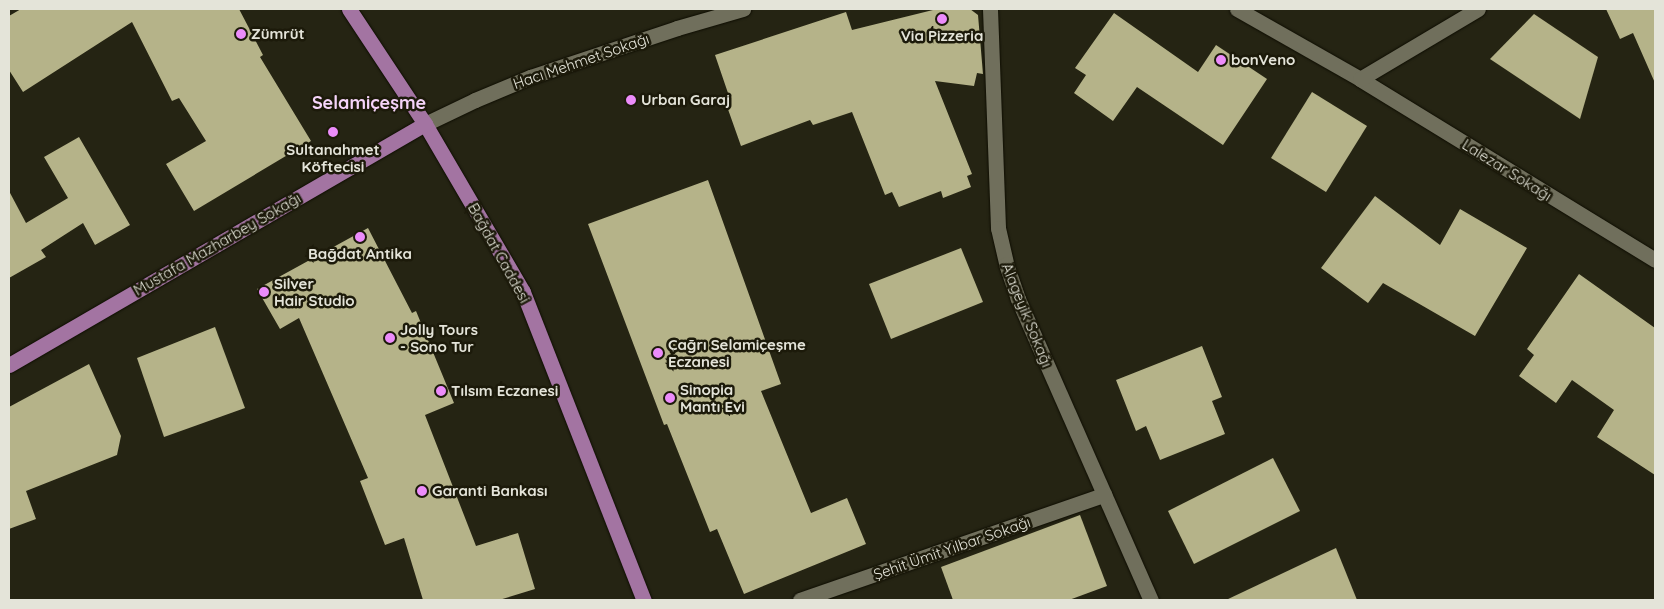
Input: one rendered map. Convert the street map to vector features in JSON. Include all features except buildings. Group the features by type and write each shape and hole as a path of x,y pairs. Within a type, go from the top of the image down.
{"main road":[{"name":"Bağdat Caddesi","path":"349,9 425,124 522,292 644,600"},
{"name":"Mustafa Mazharbey Sokağı","path":"9,364 425,124"}],"street":[{"name":"Hacı Mehmet Sokağı","path":"425,124 530,77 676,28 742,9"},
{"name":"Alageyik Sokağı","path":"990,9 997,210 1002,249 1018,300 1151,600"},
{"name":"Lalezar Sokağı","path":"1237,9 1360,79 1655,260"},
{"path":"1360,79 1478,9"},
{"name":"Şehit Ümit Yılbar Sokağı","path":"800,600 1104,495"}],"place":[{"name":"Via Pizzeria","path":"942,19"},
{"name":"Zümrüt","path":"241,34"},
{"name":"bonVeno","path":"1221,60"},
{"name":"Urban Garaj","path":"631,100"},
{"name":"Sultanahmet Köftecisi","path":"333,132"},
{"name":"Bağdat Antika","path":"360,237"},
{"name":"Silver Hair Studio","path":"264,292"},
{"name":"Jolly Tours - Sono Tur","path":"390,338"},
{"name":"Çağrı Selamiçeşme Eczanesi","path":"658,353"},
{"name":"Tılsım Eczanesi","path":"441,391"},
{"name":"Sinopia Mantı Evi","path":"670,398"},
{"name":"Garanti Bankası","path":"422,491"}],"district":[{"name":"Selamiçeşme","path":"369,103"}]}
